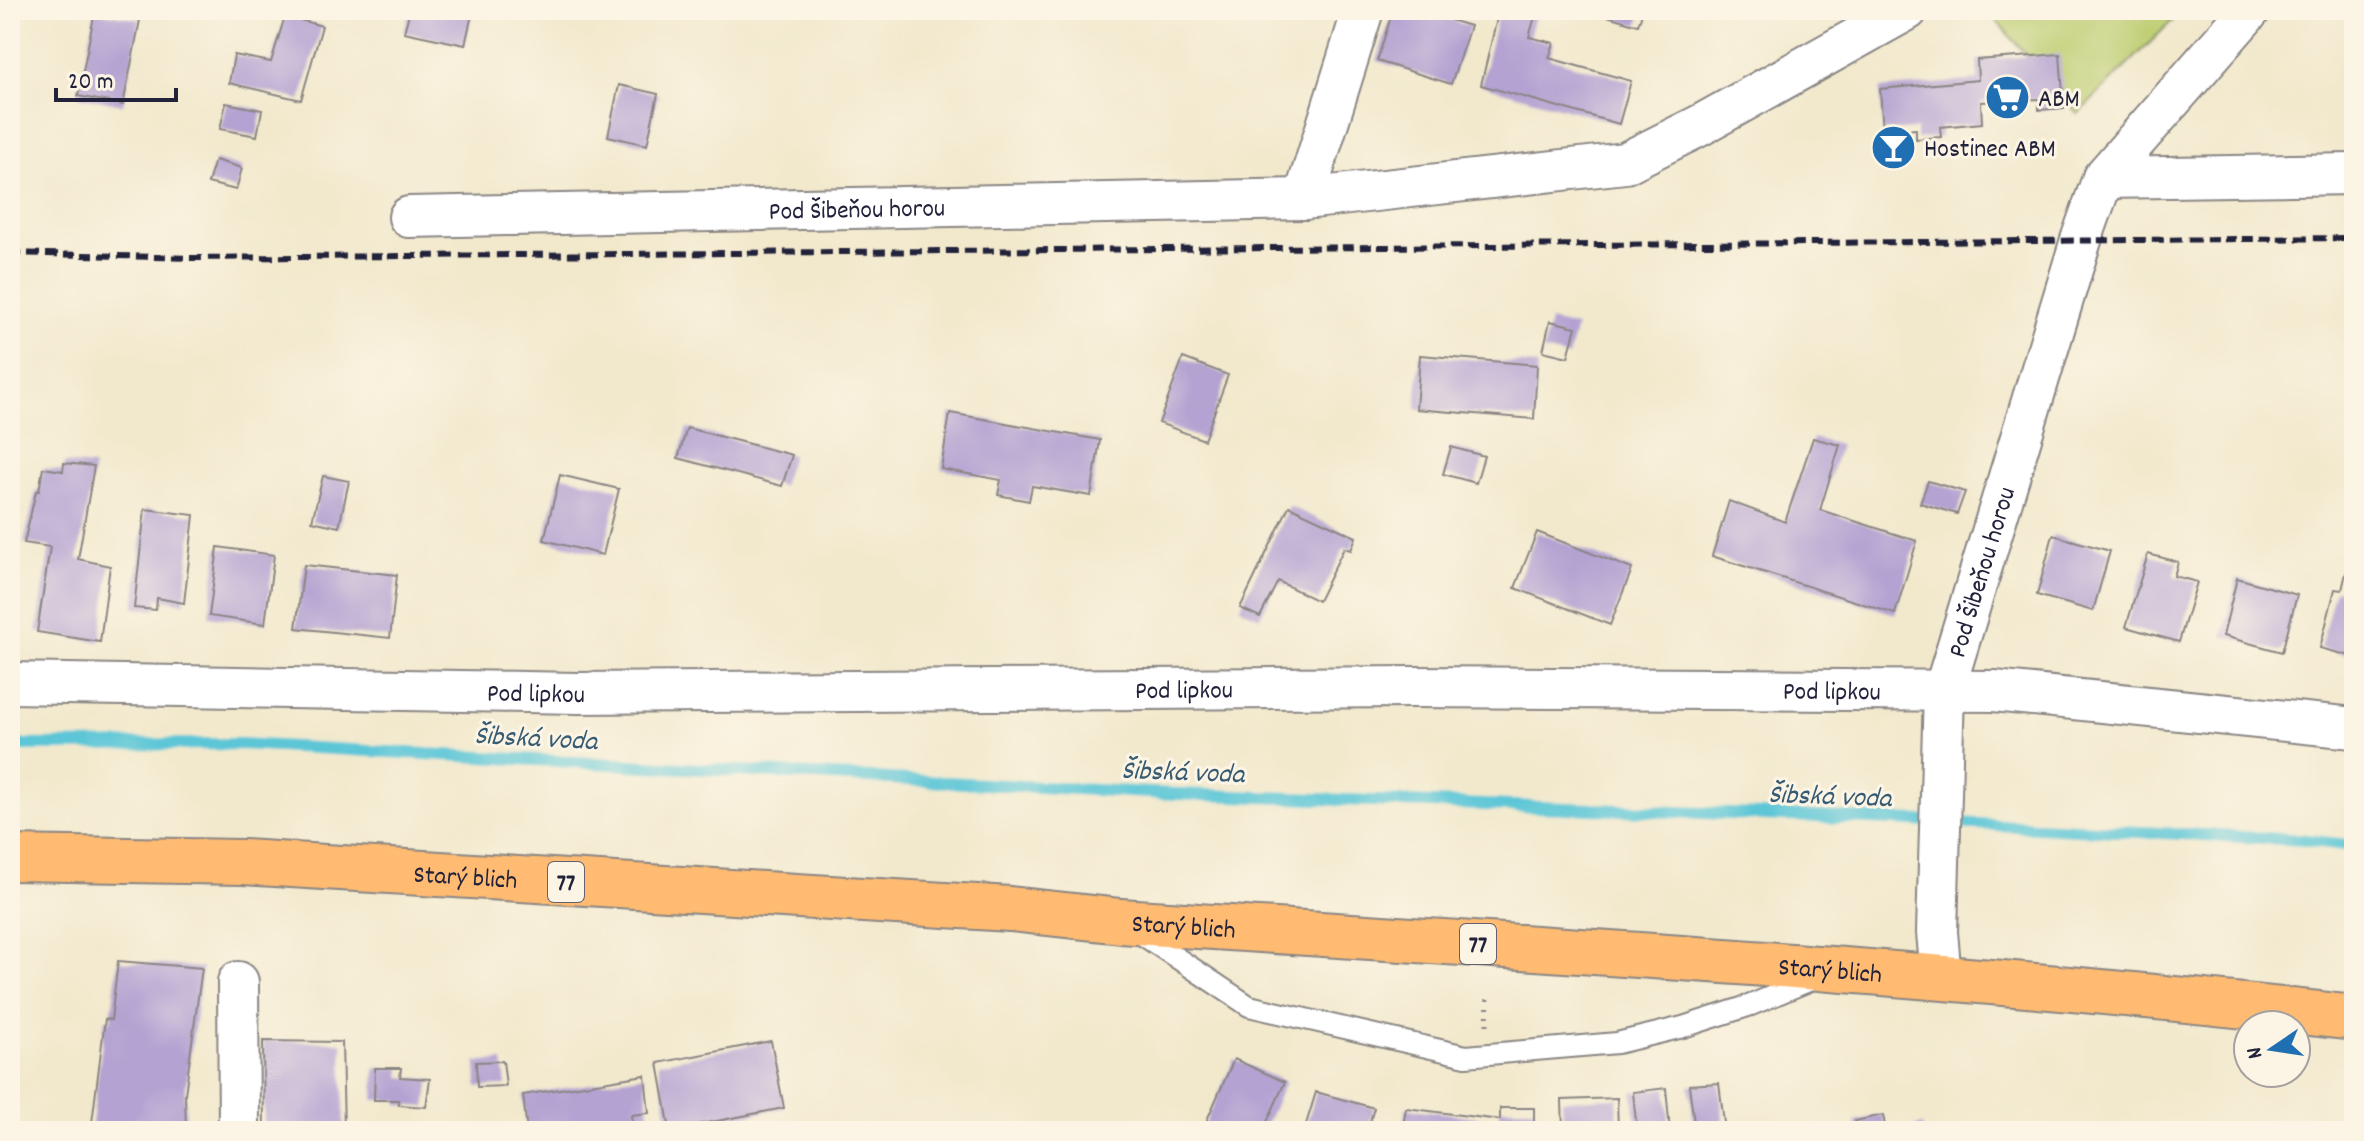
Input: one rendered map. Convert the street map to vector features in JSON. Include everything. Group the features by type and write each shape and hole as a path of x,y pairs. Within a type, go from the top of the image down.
{"main road":[{"name":"Starý blich","path":"10,858 243,862 1010,909 1121,921 1941,978 2182,998 2354,1018"}],"street":[{"path":"1304,199 1363,10"},
{"name":"Pod Šibeňou horou","path":"409,217 1304,199 1625,163 1699,126 1907,10"},
{"name":"Pod Šibeňou horou","path":"1941,978 1937,932 1944,691 2081,240 2103,178 2250,10"},
{"path":"2103,178 2354,174"},
{"name":"Pod lipkou","path":"10,683 578,693 1396,687 1994,691 2354,728"},
{"path":"238,982 239,1131"}],"lane":[{"path":"1121,921 1249,1006 1466,1056 1617,1043 1683,1027 1751,1005 1835,970"}],"path":[{"path":"1487,1026 1488,994"}],"green space":[{"path":"1987,10 2183,10 2078,114"}],"building":[{"path":"410,10 473,10 465,45 404,32"},
{"path":"1393,10 1417,10 1470,26 1451,84 1377,61"},
{"path":"1499,10 1537,10 1529,37 1554,43 1549,58 1631,81 1619,124 1481,85"},
{"path":"1587,10 1643,10 1638,25"},
{"path":"95,11 140,20 123,105 78,96"},
{"path":"285,16 322,26 301,100 229,83 234,55 271,62"},
{"path":"2060,54 2064,108 2039,110 2039,99 1981,102 1982,123 1940,127 1941,137 1916,139 1916,129 1883,131 1880,89 1978,80 1977,60"},
{"path":"619,85 658,94 647,145 608,136"},
{"path":"226,103 262,110 257,136 220,129"},
{"path":"215,160 242,168 236,190 208,183"},
{"path":"1550,321 1576,327 1568,357 1543,351"},
{"path":"1420,355 1537,365 1534,419 1416,409"},
{"path":"1183,358 1228,375 1204,440 1159,423"},
{"path":"950,413 1100,440 1091,496 1032,486 1029,501 998,495 1001,480 941,469"},
{"path":"687,428 792,455 782,486 678,458"},
{"path":"1813,438 1840,445 1820,510 1917,541 1895,614 1712,556 1729,501 1785,522"},
{"path":"1451,447 1484,456 1476,483 1443,474"},
{"path":"64,463 94,466 78,559 110,566 100,642 37,632 50,547 24,543 43,468 63,471"},
{"path":"560,475 619,489 603,555 544,540"},
{"path":"323,476 349,481 339,527 312,521"},
{"path":"1928,481 1965,492 1957,514 1920,503"},
{"path":"1289,506 1356,537 1351,550 1344,548 1318,601 1278,581 1260,617 1240,608"},
{"path":"145,509 194,515 184,603 157,598 156,610 134,608"},
{"path":"1537,532 1632,569 1610,625 1515,588"},
{"path":"2053,535 2110,551 2093,611 2037,595"},
{"path":"218,547 274,555 265,624 209,616"},
{"path":"2148,554 2178,562 2174,576 2197,582 2179,642 2126,627"},
{"path":"304,565 397,575 390,638 296,628"},
{"path":"2346,573 2354,575 2354,657 2320,648 2335,589 2342,590"},
{"path":"2237,578 2297,595 2282,652 2223,636"},
{"path":"118,961 202,968 185,1094 186,1131 91,1131 105,1019 111,1020"},
{"path":"263,1041 342,1042 344,1131 264,1131"},
{"path":"771,1041 784,1108 670,1130 658,1063"},
{"path":"1234,1059 1285,1082 1263,1131 1202,1131"},
{"path":"503,1061 506,1086 477,1087 476,1062"},
{"path":"375,1068 401,1068 400,1077 430,1079 426,1107 399,1105 398,1100 374,1100"},
{"path":"645,1075 649,1113 631,1115 633,1131 527,1131 523,1095"},
{"path":"1719,1083 1725,1131 1695,1131 1689,1085"},
{"path":"1666,1088 1670,1131 1637,1131 1633,1092"},
{"path":"1316,1092 1374,1108 1367,1131 1304,1131"},
{"path":"1617,1098 1618,1131 1563,1131 1562,1100"},
{"path":"1406,1108 1500,1120 1500,1108 1534,1108 1534,1131 1402,1131"},
{"path":"1883,1115 1886,1131 1857,1131 1855,1121"},
{"path":"1922,1125 1923,1131 1901,1131 1901,1130"}],"waterway":[{"name":"Šibská voda","path":"10,745 240,744 1150,793 1873,819 2306,840 2354,846"}],"railway":[{"path":"10,253 192,258 2354,238"}],"place":[{"name":"ABM","path":"2007,97"},
{"name":"Hostinec ABM","path":"1893,147"}]}
